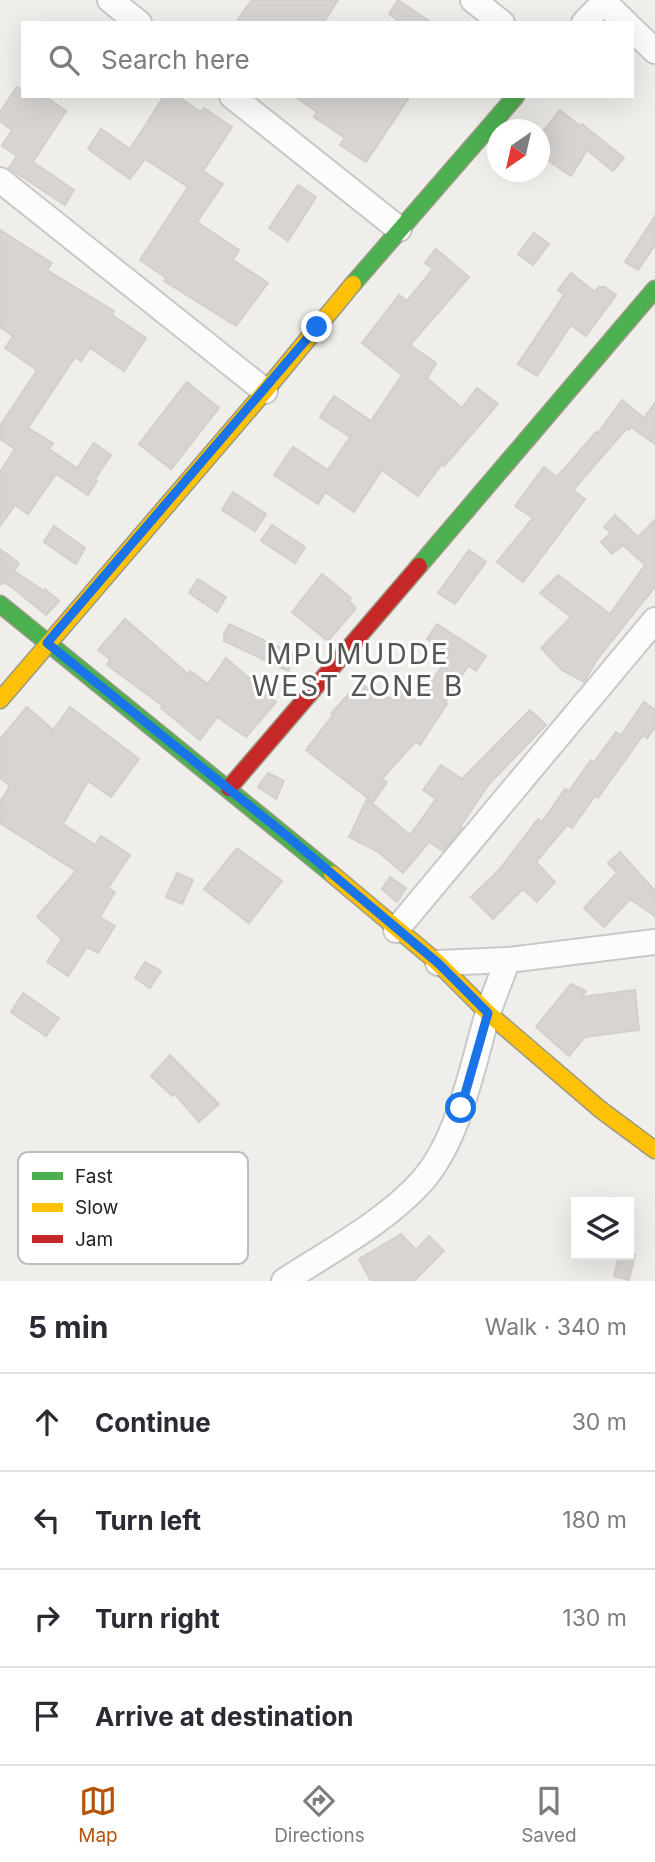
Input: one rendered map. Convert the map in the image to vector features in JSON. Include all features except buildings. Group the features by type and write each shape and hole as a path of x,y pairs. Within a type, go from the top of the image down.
{"street":[{"path":"110,0 136,21"},
{"path":"473,0 499,21"},
{"path":"586,21 603,1 624,21"},
{"path":"634,31 655,51"},
{"path":"235,98 399,229"},
{"path":"0,699 265,391 399,229 514,98"},
{"path":"0,180 265,391"},
{"path":"229,788 655,289"},
{"path":"0,604 229,788 438,963 488,1013 601,1110 655,1150"},
{"path":"396,930 655,620"},
{"path":"438,963 508,960 655,942"},
{"path":"284,1281 394,1208 424,1178 443,1147 461,1108 488,1013 508,960"}],"traffic: fast":[{"path":"353,284 514,98"},
{"path":"419,566 655,289"},
{"path":"0,604 332,874"}],"traffic: slow":[{"path":"0,700 265,391 353,284"},
{"path":"332,874 438,963 488,1013 601,1110 655,1150"}],"traffic: jam":[{"path":"229,788 419,566"}],"district":[{"name":"MPUMUDDE WEST ZONE B","path":"358,670"}],"route":[{"path":"317,327 47,643 287,836 438,963 488,1013 461,1108"}]}
